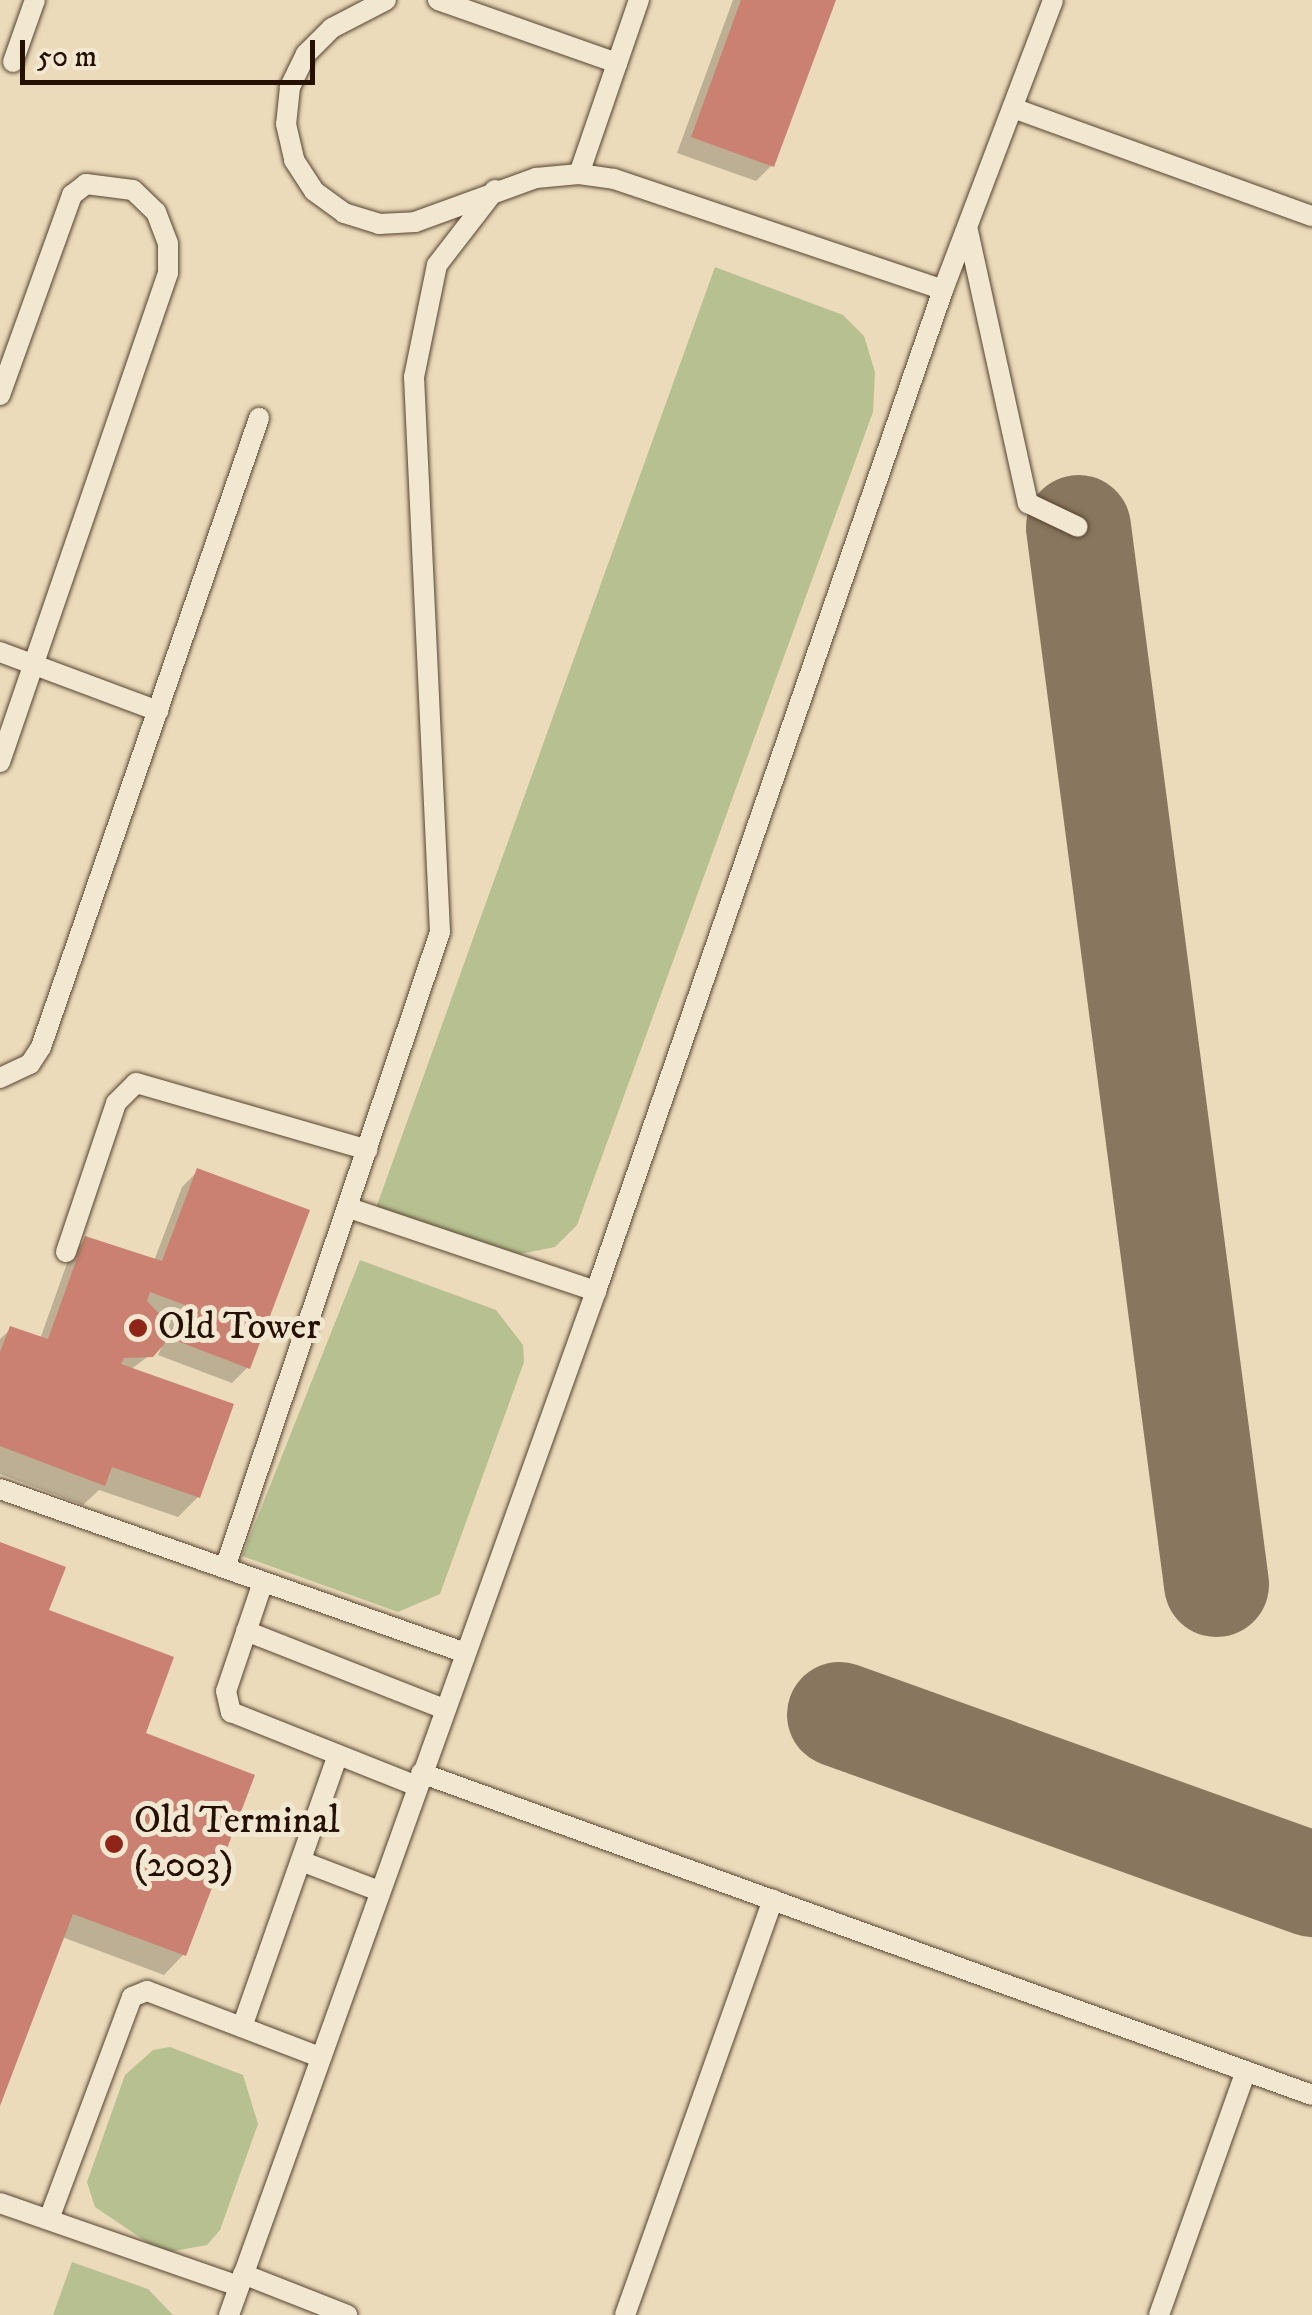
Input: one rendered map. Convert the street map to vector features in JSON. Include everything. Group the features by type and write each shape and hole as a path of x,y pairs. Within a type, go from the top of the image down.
{"lane":[{"path":"13,62 34,0"},
{"path":"386,0 332,28 306,54 290,88 286,124 294,160 314,191 344,213 379,224 457,210 495,190 579,174 614,179 943,290"},
{"path":"438,0 618,63"},
{"path":"579,174 639,0"},
{"path":"229,2315 596,1291 943,290 1053,0"},
{"path":"1013,108 1312,216"},
{"path":"0,395 72,195 86,184 106,182 134,190 156,212 168,243 168,273 0,762"},
{"path":"226,1568 440,932 417,338 437,265 495,190"},
{"path":"967,229 1028,503 1078,528"},
{"path":"0,1078 30,1064 41,1048 259,418"},
{"path":"0,652 158,710"},
{"path":"66,1252 116,1104 136,1083 368,1150"},
{"path":"348,1208 596,1291"},
{"path":"0,1488 464,1654"},
{"path":"263,1582 226,1691 231,1712 337,1757 419,1780 774,1900 1312,2095"},
{"path":"246,1632 444,1710"},
{"path":"242,2027 337,1757"},
{"path":"300,1861 379,1891"},
{"path":"625,2315 774,1900"},
{"path":"49,2220 132,1997 147,1992 320,2057"},
{"path":"1159,2315 1246,2071"},
{"path":"0,2202 347,2315"}],"green space":[{"path":"715,267 843,315 864,336 875,372 873,412 577,1225 555,1247 520,1254 376,1208"},
{"path":"360,1260 496,1310 523,1345 524,1362 440,1594 398,1612 242,1556"},
{"path":"170,2047 243,2075 258,2124 220,2230 207,2245 163,2253 95,2207 87,2182 125,2075 153,2050"},
{"path":"72,2262 148,2289 173,2315 53,2315"}],"building":[{"path":"741,0 836,0 774,167 691,137"},
{"path":"197,1168 310,1210 250,1369 172,1339 185,1305 150,1292 147,1301 167,1322 166,1342 153,1357 124,1358 121,1364 234,1404 200,1498 112,1467 105,1486 0,1446 0,1352 10,1326 48,1339 85,1236 162,1261"},
{"name":"Old Terminal (2003)","path":"0,1542 66,1567 49,1610 174,1657 146,1733 255,1775 186,1956 73,1914 0,2106"}],"taxiway":[{"path":"1078,527 1216,1584"},
{"path":"839,1714 1312,1884"}],"place":[{"name":"Old Tower","path":"138,1328"},
{"name":"Old Terminal (2003)","path":"114,1844"}]}
